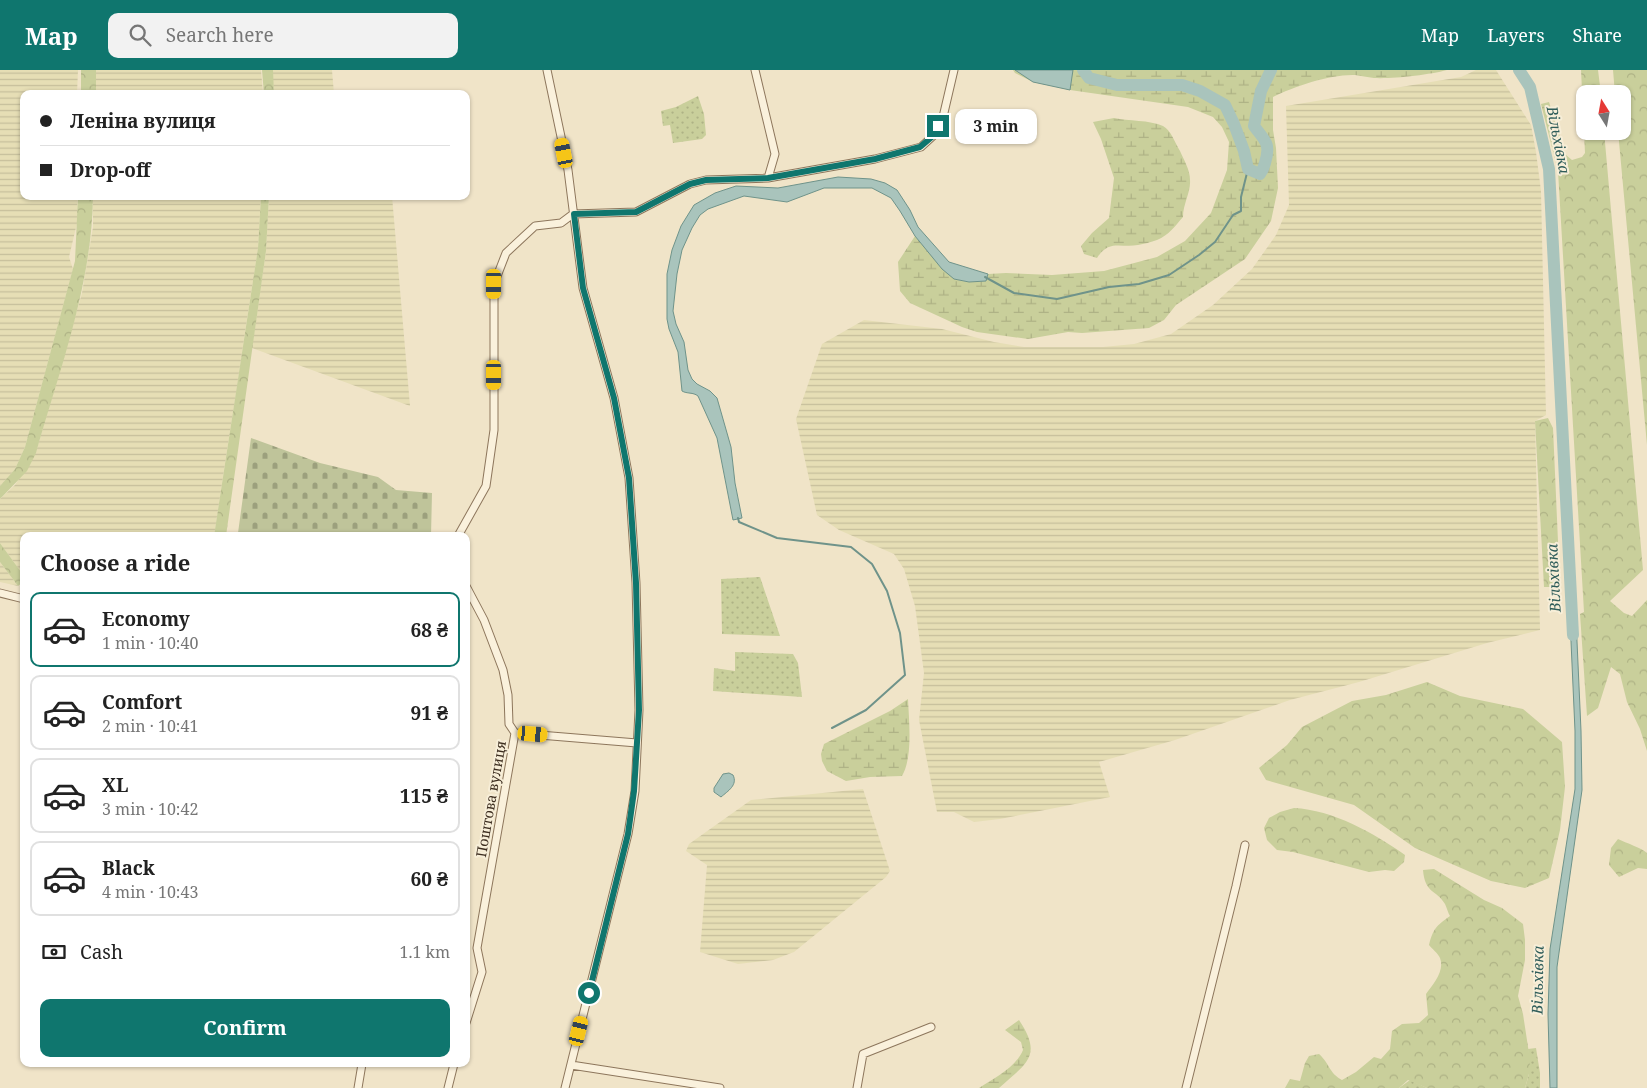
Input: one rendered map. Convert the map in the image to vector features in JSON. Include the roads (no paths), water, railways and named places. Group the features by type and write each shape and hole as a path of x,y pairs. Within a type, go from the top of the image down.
{"street":[{"path":"547,70 568,170 583,288 614,398 629,478 636,583 639,710 634,791 628,834 565,1088"},
{"path":"756,70 775,154 768,178"},
{"path":"460,532 486,486 492,439 494,284 506,253 535,226 562,223 574,214 636,212 690,184 706,180 768,178 875,159 920,147 933,136 943,117 954,70"},
{"path":"0,593 20,598"},
{"name":"Поштова вулиця","path":"470,594 484,620 503,670 508,695 509,724 515,733 477,948 482,972 470,1010"},
{"path":"515,733 637,743"},
{"path":"1186,1088 1245,845"},
{"path":"857,1088 863,1054 931,1027"},
{"path":"571,1066 720,1088"},
{"path":"358,1088 362,1067"},
{"path":"448,1088 453,1067"}],"water":[{"path":"1015,70 1073,70 1070,90 1033,82"},
{"path":"838,177 871,179 885,183 897,190 918,227 949,262 988,274 986,281 969,282 954,279 942,269 915,236 891,198 872,188 824,188 787,202 744,196 708,209 700,215 682,250 673,311 676,324 684,342 688,370 692,379 717,398 731,447 735,483 742,518 733,520 717,438 698,396 682,391 678,352 667,319 667,274 672,250 681,226 694,205 715,193 736,186 778,188"},
{"path":"1570,619 1576,619 1582,790 1557,967 1557,1088 1550,1088 1548,1014 1550,949 1575,789 1575,731"},
{"path":"729,773 733,775 733,785 721,797 714,792 714,788 723,774"}],"waterway":[{"name":"Вільхівка","path":"1083,70 1089,78 1117,85 1182,85 1200,91 1225,105 1244,151 1248,169 1260,174 1267,156 1267,146 1254,126 1261,91 1271,70"},
{"name":"Вільхівка","path":"1519,70 1530,87 1549,169 1573,635"},
{"path":"985,277 1014,293 1057,299 1109,287 1139,284 1169,275 1215,242 1233,215 1241,211 1241,197 1248,169"},
{"path":"738,518 739,522 777,538 851,547 872,564 887,591 900,633 905,675 866,710 832,728"}]}
